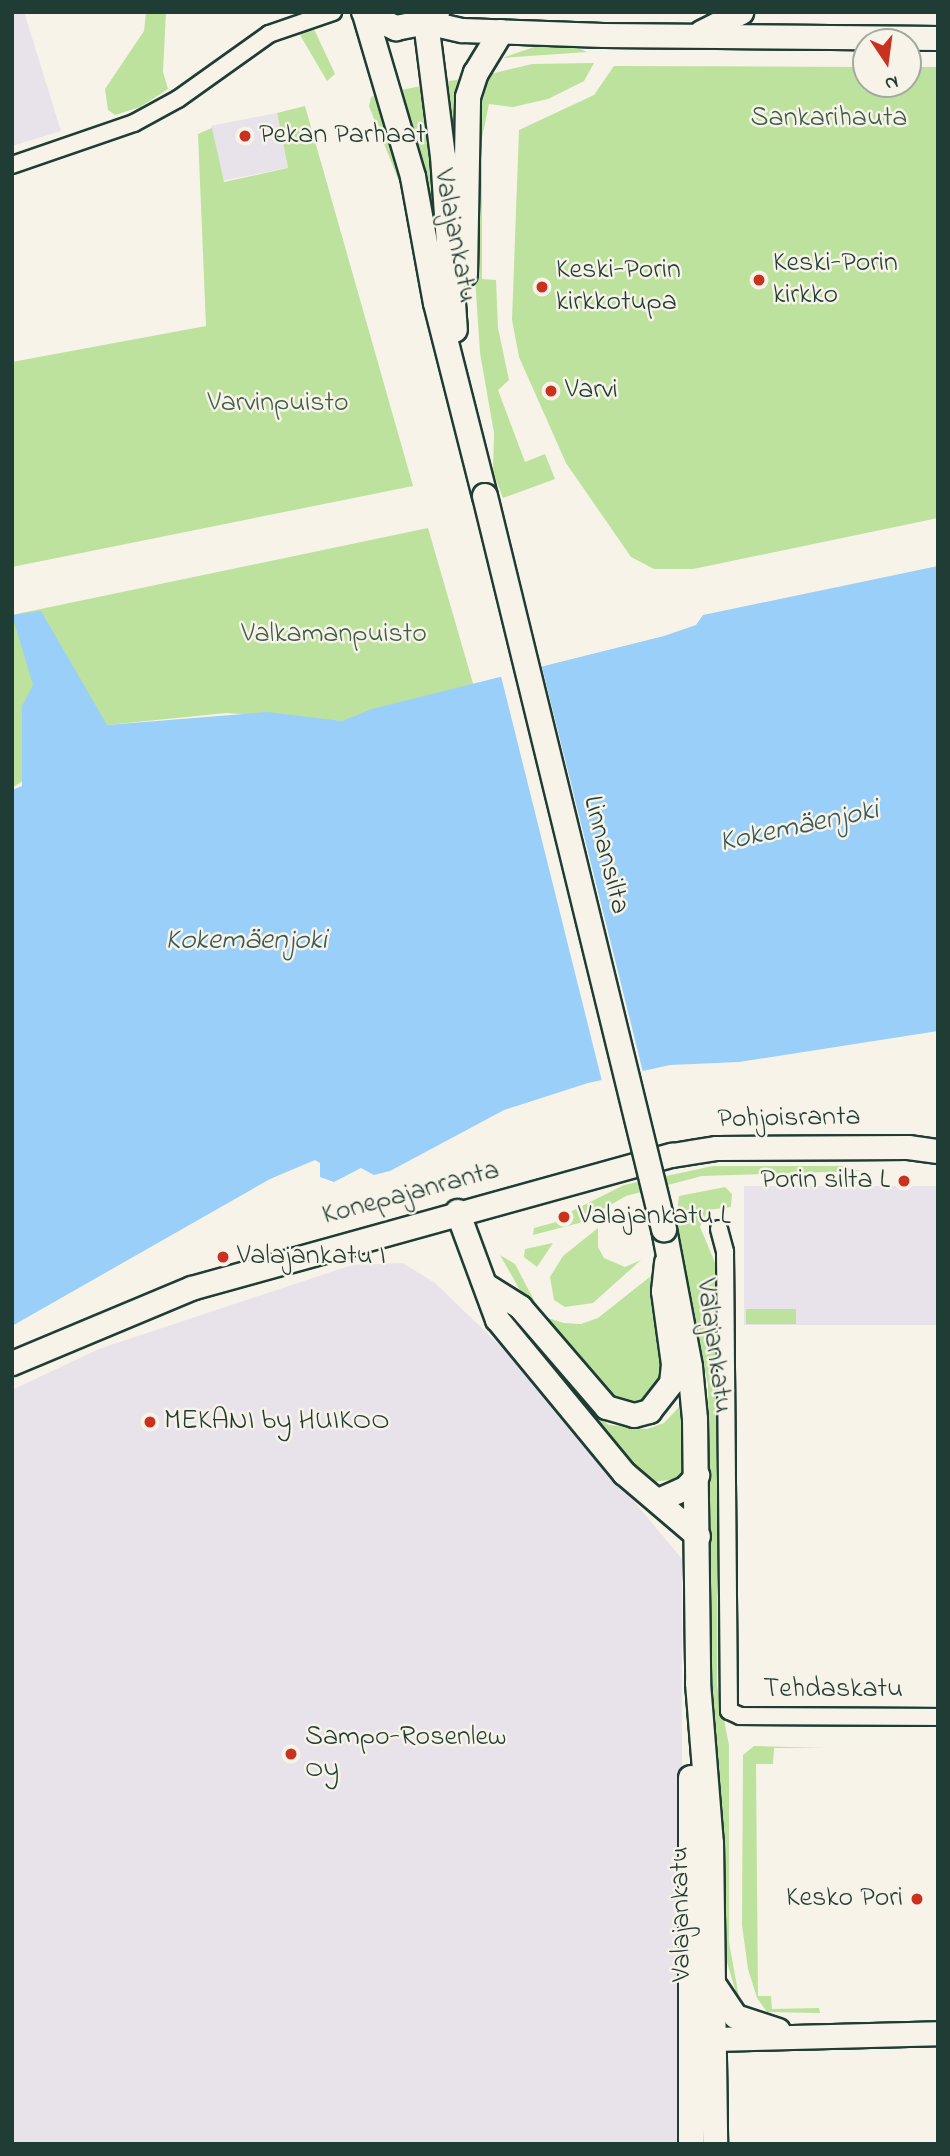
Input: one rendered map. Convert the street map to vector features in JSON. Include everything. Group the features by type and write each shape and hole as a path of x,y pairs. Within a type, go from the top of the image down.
{"main road":[{"path":"365,15 396,29 432,17"},
{"name":"Valajankatu","path":"365,15 405,147 436,303 460,387 485,496"},
{"name":"Valajankatu","path":"432,17 460,387"},
{"path":"460,387 468,97 476,73 501,32"},
{"name":"Linnansilta","path":"485,496 666,1235"},
{"name":"Valajankatu","path":"666,1235 690,1367 697,1475 698,1683 711,1843 715,2144"},
{"name":"Valajankatu","path":"691,2144 691,1761 698,1683"}],"street":[{"path":"12,165 134,123 178,99 269,34 287,12"},
{"path":"269,34 333,12"},
{"path":"340,12 365,15"},
{"path":"486,12 501,32"},
{"path":"688,36 741,12"},
{"path":"432,17 442,28 501,32 938,38"},
{"path":"908,1147 938,1138"},
{"path":"908,1147 938,1152"},
{"name":"Pohjoisranta","path":"672,1155 716,1148 908,1147"},
{"name":"Konepajanranta","path":"12,1363 191,1288 457,1211 672,1155"},
{"path":"457,1211 497,1319 624,1473 698,1536"},
{"name":"Tehdaskatu","path":"719,1229 725,1252 729,1711 740,1716 938,1717"},
{"path":"487,1286 520,1307 606,1407 634,1415 649,1411 671,1383 673,1364 663,1291 666,1235"},
{"path":"658,1500 685,1488 697,1475"},
{"path":"713,1983 735,2016 794,2034"},
{"path":"690,1997 699,2025 714,2039 794,2034 938,2033"}],"shaded area":[{"path":"12,12 24,12 61,131 12,146"},
{"path":"277,113 288,168 222,181 211,126"},
{"path":"744,1186 938,1186 938,1325 744,1325"},
{"path":"403,1263 435,1283 520,1365 682,1559 682,2144 12,2144 12,1390 99,1349 352,1265"}],"green space":[{"path":"146,12 166,12 163,72 168,89 140,107 115,115 108,110 105,89 144,31"},
{"path":"313,27 335,74 327,81 300,35"},
{"path":"534,47 576,47 587,52 502,58"},
{"path":"594,63 584,81 548,99 513,107 489,104 482,138 482,279 496,280 498,328 509,380 498,390 525,462 545,454 555,479 503,498 493,472 494,433 480,353 475,277 480,96 486,75 532,64"},
{"name":"Sankarihauta","path":"614,66 852,67 852,98 922,98 922,67 938,67 938,518 693,569 654,569 631,557 566,463 519,357 512,320 519,130 594,95"},
{"path":"463,79 458,206 442,82"},
{"path":"426,85 443,288 422,168 401,90"},
{"path":"380,94 400,155 425,306 402,189 369,106 371,97"},
{"name":"Varvinpuisto","path":"305,106 413,486 12,567 12,362 206,326 198,134 212,128 224,182 288,168 277,113"},
{"name":"Valkamanpuisto","path":"428,528 474,687 342,721 226,713 107,725 12,788 12,615"},
{"path":"713,1166 841,1166 861,1171 702,1176 626,1196 579,1223 533,1235 534,1228 571,1218 570,1212 624,1185"},
{"path":"725,1187 732,1194 731,1207 708,1210 700,1227 719,1272 717,1685 729,1745 729,1942 741,2009 726,1959 711,1681 708,1385 676,1223 679,1196"},
{"path":"598,1228 598,1247 604,1258 625,1267 641,1260 593,1303 565,1307 554,1300 550,1277 563,1256"},
{"path":"553,1243 537,1267 524,1257 525,1249"},
{"path":"500,1255 515,1264 537,1306 548,1318 564,1323 581,1324 598,1318 656,1272 664,1380 652,1397 638,1405 608,1399 533,1313"},
{"path":"746,1309 796,1309 796,1324 746,1324"},
{"path":"542,1352 595,1415 609,1425 647,1429 664,1423 681,1405 682,1471 677,1479 653,1482 639,1475 539,1356"},
{"path":"754,1746 824,1748 774,1748 773,1764 756,1764 758,1996 771,1996 772,2009 819,2008 820,2013 767,2012 757,1998 748,1969 742,1925 743,1755"}],"water":[{"name":"Kokemäenjoki","path":"938,566 938,1031 739,1062 670,1065 588,1083 504,1110 390,1171 374,1175 361,1168 334,1182 320,1177 320,1163 315,1160 270,1179 12,1326 12,790 22,786 22,706 33,685 12,615 41,611 107,725 267,712 342,721 372,709 664,636 696,625 703,615"}],"pier":[{"path":"541,663 644,1074 603,1085 500,673"}],"place":[{"name":"Pekan Parhaat","path":"245,136"},
{"name":"Keski-Porin kirkko","path":"759,280"},
{"name":"Keski-Porin kirkkotupa","path":"542,287"},
{"name":"Varvi","path":"551,391"},
{"name":"Porin silta L","path":"904,1181"},
{"name":"Valajankatu L","path":"564,1217"},
{"name":"Valajankatu I","path":"223,1257"},
{"name":"MEKANI by HUIKOO","path":"150,1422"},
{"name":"Sampo-Rosenlew Oy","path":"291,1754"},
{"name":"Kesko Pori","path":"917,1899"}]}
